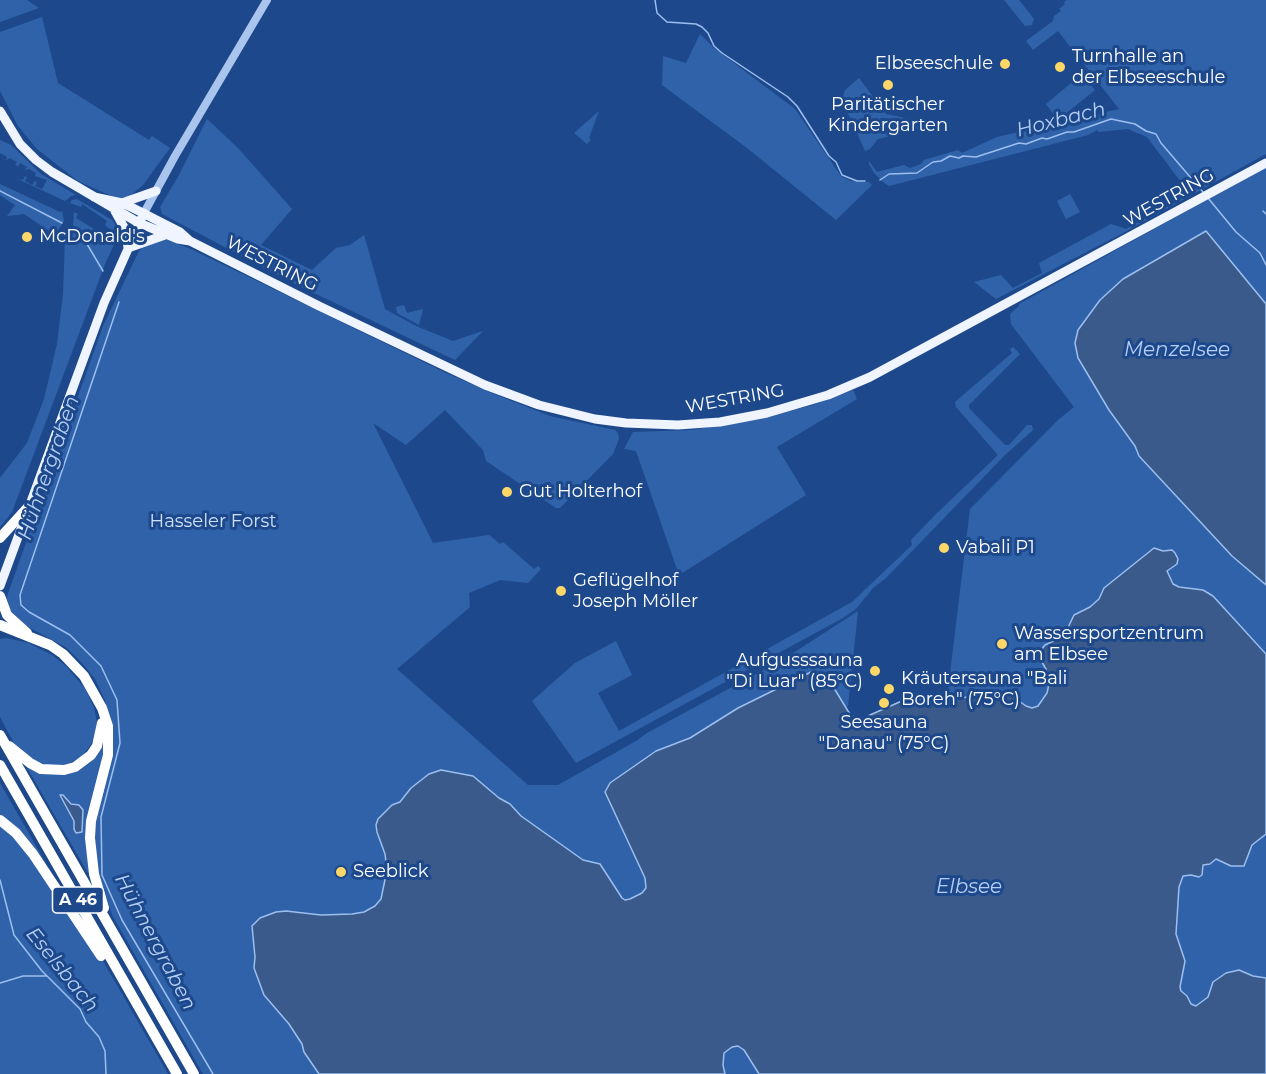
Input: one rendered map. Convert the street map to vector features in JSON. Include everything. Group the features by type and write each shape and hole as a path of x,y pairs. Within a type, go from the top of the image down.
{"highway":[{"path":"0,538 29,506"},
{"path":"0,596 7,615 31,637"},
{"path":"0,626 50,645 73,663 93,688 102,708 108,726 108,755 91,821 91,856 97,888 112,931"},
{"path":"0,634 13,630"},
{"path":"2,739 30,763 41,769 64,771 75,767 91,755 97,746 102,727 102,708"},
{"name":"A 46","path":"2,739 194,1074"},
{"name":"A 46","path":"0,765 177,1074"},
{"path":"0,820 16,833 33,854 89,936 128,1001 138,1007"}],"main road":[{"name":"WESTRING","path":"0,111 14,135 36,160 114,210 139,223 165,235 190,241 319,306 485,385 539,405 595,419 635,424 678,425 720,422 767,413 828,395 870,377 1266,163"},
{"path":"123,203 156,190"},
{"name":"WESTRING","path":"94,197 123,203 180,232 190,241"},
{"path":"114,210 123,224 128,248"},
{"path":"0,586 100,313 144,213"},
{"path":"128,248 165,235"}],"street":[{"path":"144,213 267,0"}],"green space":[{"path":"0,0 27,0 39,8 0,22"},
{"path":"1004,0 1019,0 1034,19 1032,25 1025,26"},
{"path":"1067,0 1266,0 1266,154 1123,233 996,299 974,282 1001,275 1013,288 1042,273 1039,263 1111,224 1126,229 1190,194 1147,137 1128,129 1098,132 1097,130 1088,135 889,186 874,173 869,161 877,172 904,165 910,168 921,164 924,160 958,150 962,153 997,137 1119,109 1058,31 1033,50 1026,41 1053,21 1054,16 1061,11 1059,9"},
{"path":"42,17 58,83 149,140 152,136 170,148 143,185 131,195 132,199 118,199 78,181 37,149 18,126 0,91 0,32"},
{"path":"700,34 714,48 795,109 841,176 851,181 869,182 872,185 836,220 747,148 662,85 663,56 686,63"},
{"path":"1082,74 1095,90 1058,120 1046,104"},
{"path":"859,78 886,114 929,123 928,127 878,139 870,149 865,151 843,97 845,90"},
{"path":"599,111 589,138 591,140 587,144 574,133"},
{"path":"207,119 238,148 292,209 261,245 312,270 336,248 350,245 364,235 385,309 416,326 453,341 483,331 455,360 295,284 162,214 160,207"},
{"path":"0,140 11,145 41,174 76,195 65,201 18,179 23,180 25,176 27,177 25,181 32,185 35,181 37,182 35,186 42,189 47,180 35,176 36,173 29,169 25,170 27,167 20,163 18,166 15,165 17,162 10,158 6,160 7,157 0,153"},
{"path":"1266,167 1266,304 1206,231 1123,279 1100,300 1078,330 1078,359 1109,410 1135,446 1139,456 1232,556 1266,585 1266,654 1213,596 1203,590 1173,584 1167,571 1171,567 1168,550 1150,550 1104,588 1099,599 1090,607 1074,615 1064,636 1045,645 1044,663 1049,684 1047,693 1038,706 1032,708 1026,706 1005,694 951,700 947,698 970,509 1058,420 1074,407 1011,324 1010,314 1019,304"},
{"path":"0,184 62,211 64,221 55,235 24,214 7,216 15,205 0,195"},
{"path":"1070,194 1080,212 1066,219 1057,201"},
{"path":"77,199 112,220 117,227 118,236 105,264 12,512 0,527 0,478 27,443 44,399 57,344 63,294 65,240 73,228 74,212 78,214 76,218 107,237 112,231 105,225 107,221 82,204 81,207 70,203"},
{"name":"Hasseler Forst","path":"165,239 191,249 494,394 550,416 615,430 618,433 619,439 613,454 560,508 556,508 486,461 483,450 445,410 406,445 373,423 433,543 489,535 500,544 503,542 534,569 538,566 541,569 528,583 500,580 469,593 470,607 397,669 528,785 558,785 647,733 784,659 858,611 848,706 846,707 829,680 813,671 738,708 690,738 656,751 930,1074 203,1074 112,915 96,864 95,829 109,716 105,700 95,679 67,648 21,623 9,613 5,602 103,326 139,251 143,246"},
{"path":"404,305 407,313 423,309 419,325 397,313 396,307"},
{"path":"1013,347 1020,354 969,405 969,408 1005,445 1009,445 1027,425 1032,425 1033,430 1004,456 886,578 873,588 856,609 576,763 532,701 575,663 616,641 632,675 598,693 619,731 852,602 912,545 911,540 934,516 998,455 956,407 955,402 1012,353 1010,349"},
{"path":"853,390 857,399 777,447 806,495 679,575 636,451 624,449 633,432 692,430 759,419 813,405"},
{"path":"7,638 28,643 52,655 66,666 86,690 94,708 97,722 96,734 82,756 70,763 59,766 46,765 32,760 16,747 0,717 0,639"},
{"path":"107,733 95,796 91,873 88,873 26,766 73,770","holes":["65,802 79,805 83,810 81,828 76,833 74,821"]},
{"path":"0,783 52,874 18,831 0,814"},
{"path":"1266,810 1266,1074 1097,1074 1163,871"},
{"path":"0,824 23,847 99,954 168,1074 0,1074"}],"water":[{"name":"Menzelsee","path":"1206,231 1266,304 1266,585 1232,556 1139,456 1135,446 1109,410 1078,358 1075,343 1078,330 1100,300 1123,279"},
{"name":"Elbsee","path":"1154,548 1163,551 1172,550 1175,553 1178,559 1177,564 1167,571 1173,584 1203,590 1213,596 1266,654 1266,834 1252,845 1244,866 1231,866 1216,859 1210,864 1203,865 1202,875 1199,877 1183,876 1179,887 1176,934 1185,961 1180,987 1191,1004 1196,1006 1208,997 1213,982 1226,973 1239,970 1266,978 1266,1074 759,1074 744,1050 738,1046 724,1053 725,1074 319,1074 289,1024 264,995 254,968 252,926 260,918 276,912 321,915 352,914 364,912 375,906 381,899 387,870 385,854 377,832 378,819 392,805 400,802 411,788 429,774 441,770 473,776 499,798 510,804 521,816 583,860 600,864 622,898 630,899 642,893 646,888 645,878 605,792 610,783 656,751 690,738 738,708 813,671 829,680 852,716 861,719 904,700 947,698 951,700 989,693 1012,696 1032,708 1038,706 1047,693 1049,684 1046,669 1039,657 1041,650 1045,645 1064,636 1074,615 1090,607 1099,599 1104,588"},
{"path":"60,795 63,795 71,804 79,805 83,810 82,832 76,833 74,821"}],"waterway":[{"name":"Hoxbach","path":"655,0 657,13 667,22 696,24 702,27 708,33 714,46 722,53 788,97 797,106 829,156 836,162 842,175 857,181 865,181"},
{"name":"Hoxbach","path":"880,180 889,174 917,173 933,162 950,156 976,157 1019,143 1026,144 1042,138 1047,139 1074,132 1111,119 1135,124 1156,134 1203,192"},
{"name":"Hühnergraben","path":"0,191 62,223"},
{"name":"Hoxbach","path":"1208,198 1236,232 1260,253 1266,265"},
{"path":"1263,211 1266,214"},
{"name":"Hühnergraben","path":"72,228 81,234 103,271"},
{"name":"Hühnergraben","path":"119,302 20,595 21,605 70,635 101,666 117,700 120,743 101,817 102,875 122,920 213,1074"},
{"name":"Eselsbach","path":"0,880 14,935 42,971 80,1009 86,1022 99,1037 105,1051 106,1074"},
{"path":"0,983 23,976 46,976"}],"place":[{"name":"Elbseeschule","path":"1005,64"},
{"name":"Turnhalle an der Elbseeschule","path":"1060,67"},
{"name":"Paritätischer Kindergarten","path":"888,85"},
{"name":"McDonald's","path":"27,237"},
{"name":"Gut Holterhof","path":"507,492"},
{"name":"Vabali P1","path":"944,548"},
{"name":"Geflügelhof Joseph Möller","path":"561,591"},
{"name":"Wassersportzentrum am Elbsee","path":"1002,644"},
{"name":"Aufgusssauna \"Di Luar\" (85°C)","path":"875,671"},
{"name":"Kräutersauna \"Bali Boreh\" (75°C)","path":"889,689"},
{"name":"Seesauna \"Danau\" (75°C)","path":"884,703"},
{"name":"Seeblick","path":"341,872"}]}
